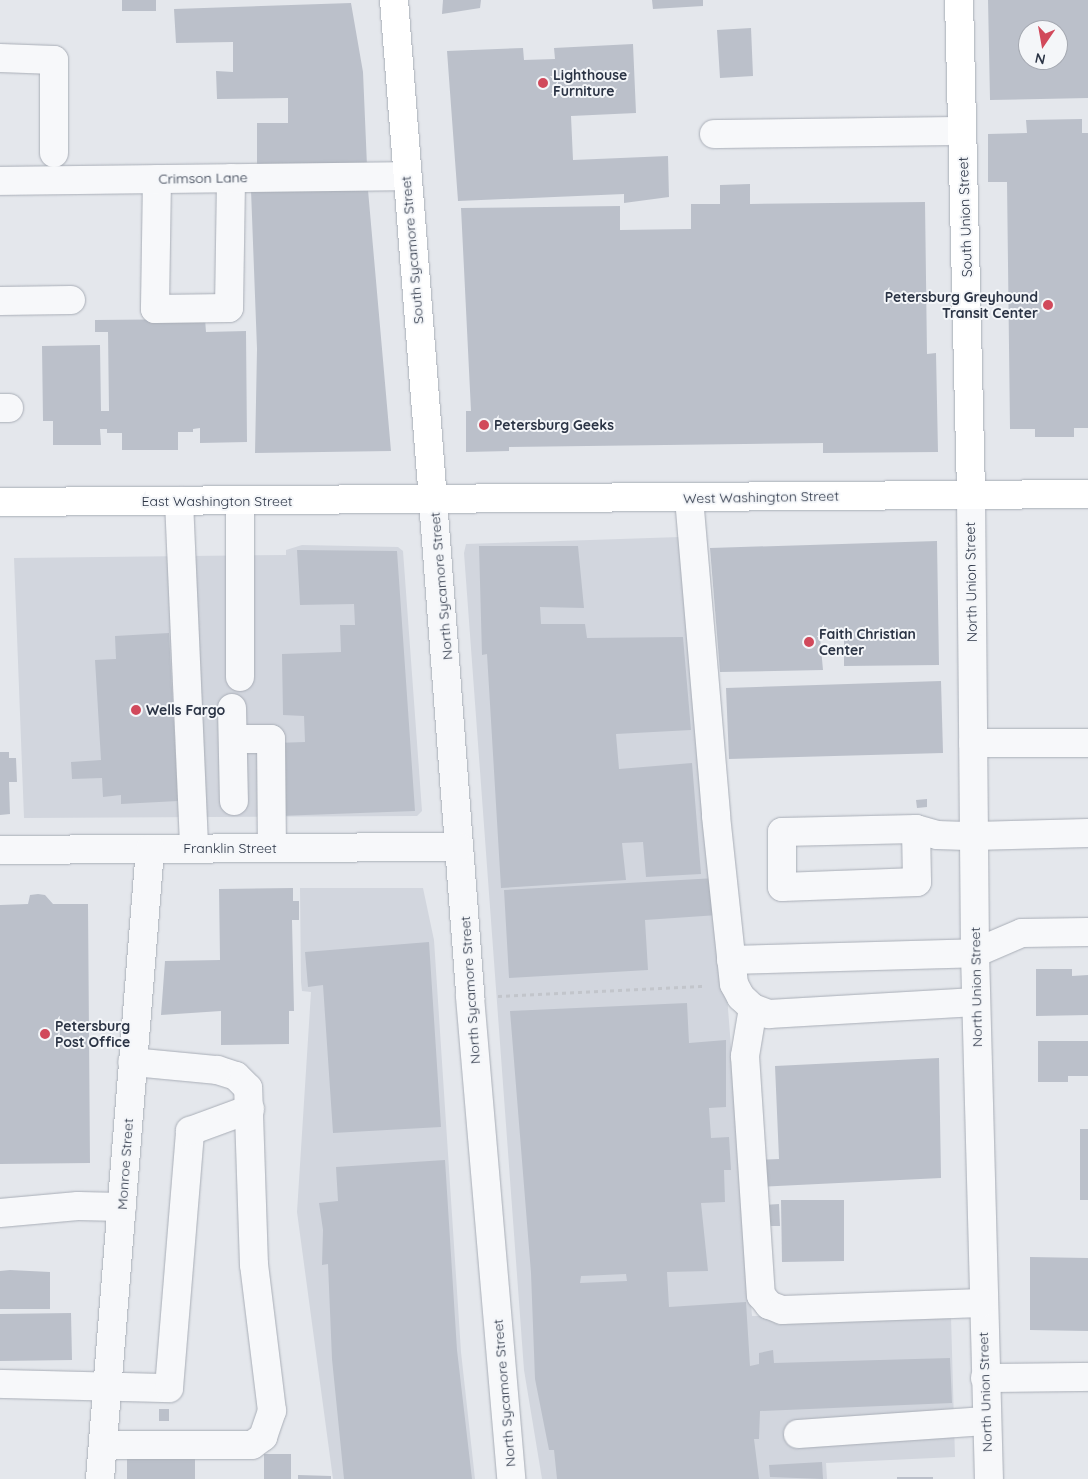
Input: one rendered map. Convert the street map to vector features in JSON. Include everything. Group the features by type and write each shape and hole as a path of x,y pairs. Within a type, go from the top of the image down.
{"main road":[{"name":"South Sycamore Street","path":"394,0 405,176 433,500"},
{"name":"South Union Street","path":"959,0 970,495"},
{"name":"West Washington Street","path":"433,500 1088,494"},
{"name":"East Washington Street","path":"0,502 433,500"}],"street":[{"path":"0,58 54,60 54,153"},
{"path":"714,134 962,131"},
{"name":"Crimson Lane","path":"0,181 405,176"},
{"path":"157,179 155,309 229,308 230,178"},
{"path":"0,301 72,300"},
{"name":"North Union Street","path":"970,495 975,953 982,1303 989,1479"},
{"path":"690,498 733,972 753,1008 745,1056 761,1295 769,1305 782,1310 982,1303"},
{"name":"North Sycamore Street","path":"433,500 470,997 511,1479"},
{"path":"240,501 240,677"},
{"path":"179,502 194,848"},
{"path":"232,708 234,800"},
{"path":"233,740 271,739 272,848"},
{"path":"973,743 1088,743"},
{"path":"916,829 917,882 782,886 782,832 916,829 937,835 974,836 1088,833"},
{"name":"Franklin Street","path":"0,850 459,847"},
{"name":"Monroe Street","path":"100,1479 150,849"},
{"path":"733,972 975,953 1022,933 1088,932"},
{"path":"753,1008 769,1014 832,1013 976,1002"},
{"path":"103,1445 252,1444 263,1437 270,1426 272,1411 254,1265 248,1088 236,1076 217,1070 132,1062"},
{"path":"0,1384 169,1388 190,1132 250,1109"},
{"path":"0,1213 78,1206 122,1207"},
{"path":"985,1378 1088,1377"},
{"path":"798,1434 986,1421"}],"path":[{"path":"470,997 733,972"}],"shaded area":[{"path":"680,537 721,919 752,1316 951,1317 955,1457 826,1463 827,1479 542,1479 524,1370 464,553 466,544"},
{"path":"302,545 398,547 403,551 422,811 417,816 24,818 14,558 286,555 286,550"},
{"path":"300,888 423,888 434,940 461,1352 475,1479 333,1479 297,1212 311,992 302,991 301,982"}],"building":[{"path":"122,0 156,0 156,11 122,11"},
{"path":"443,0 481,0 480,8 442,14"},
{"path":"652,0 703,0 703,6 653,9"},
{"path":"988,0 1088,0 1088,98 990,100"},
{"path":"351,3 363,72 367,166 257,166 257,123 288,123 288,98 217,99 216,71 233,72 233,42 176,43 174,9"},
{"path":"751,28 753,76 720,78 717,30"},
{"path":"633,44 636,113 571,116 573,160 668,156 669,197 624,203 624,194 458,201 447,51 523,48 524,60 555,59 554,48"},
{"name":"Petersburg Greyhound Transit Center","path":"1082,119 1082,133 1088,133 1088,428 1074,428 1074,437 1035,437 1035,429 1010,429 1007,182 988,182 988,134 1027,133 1026,120"},
{"path":"750,184 750,204 925,202 927,354 936,353 938,452 823,453 823,443 509,447 509,451 466,452 466,411 471,411 461,208 620,206 620,230 691,229 691,204 720,204 720,185"},
{"path":"251,190 368,190 391,451 255,453 257,349"},
{"path":"205,319 206,332 246,331 247,442 200,443 200,428 193,429 193,432 178,432 178,450 122,450 122,433 107,433 107,429 100,429 101,445 53,445 53,421 43,421 42,346 100,345 101,411 109,411 108,332 95,332 95,320"},
{"path":"937,541 939,665 844,666 844,636 820,637 823,670 720,672 710,548"},
{"path":"479,546 578,546 584,608 540,607 541,624 585,624 587,638 683,637 691,730 616,734 619,769 692,763 701,874 646,877 643,842 622,843 626,880 501,888 487,654 482,655"},
{"path":"297,550 397,551 415,811 278,816 275,743 305,742 304,716 283,715 282,654 341,652 340,625 355,625 354,604 300,605"},
{"name":"Wells Fargo","path":"169,633 178,801 121,804 121,795 103,797 102,778 72,779 71,762 101,760 95,660 116,659 115,636"},
{"path":"941,681 943,753 729,759 726,688"},
{"path":"0,752 9,752 9,758 16,758 17,782 9,782 10,814 0,815"},
{"path":"927,799 927,807 917,808 916,800"},
{"path":"716,878 718,915 645,920 648,970 509,978 504,890"},
{"path":"293,888 293,901 299,901 299,920 292,920 294,1011 289,1011 289,1044 221,1045 221,1011 161,1015 165,961 220,960 219,889"},
{"name":"Petersburg Post Office","path":"30,895 45,895 53,904 88,904 90,1163 0,1164 0,905 28,904"},
{"path":"429,942 441,1127 333,1133 323,985 308,987 305,952"},
{"path":"1036,969 1072,969 1072,976 1088,975 1088,1015 1036,1016"},
{"path":"687,1003 689,1043 726,1040 726,1107 709,1108 711,1138 729,1137 731,1170 724,1170 725,1202 701,1203 708,1271 667,1272 669,1307 746,1302 750,1366 759,1364 759,1353 773,1350 774,1363 950,1358 952,1403 760,1411 759,1439 754,1439 759,1479 557,1479 554,1450 549,1450 535,1379 531,1273 510,1011","holes":["626,1274 627,1281 580,1283 581,1276"]},
{"path":"1038,1041 1088,1041 1088,1076 1068,1076 1068,1082 1038,1082"},
{"path":"939,1058 941,1178 758,1187 757,1160 779,1159 775,1066"},
{"path":"1080,1129 1088,1129 1088,1200 1080,1200"},
{"path":"445,1160 457,1350 472,1479 344,1479 332,1359 328,1264 322,1265 323,1230 319,1203 338,1201 336,1167"},
{"path":"781,1200 844,1200 844,1261 782,1262"},
{"path":"779,1204 780,1226 765,1226 764,1205"},
{"path":"1030,1257 1088,1258 1088,1331 1030,1330"},
{"path":"0,1271 50,1272 50,1309 0,1309"},
{"path":"71,1313 72,1360 0,1361 0,1314"},
{"path":"159,1409 169,1409 169,1421 159,1421"},
{"path":"264,1454 291,1454 291,1479 264,1479"},
{"path":"127,1458 195,1459 195,1479 127,1479"},
{"path":"822,1462 823,1479 770,1477 769,1465"},
{"path":"298,1475 331,1476 331,1479 298,1479"},
{"path":"897,1477 933,1477 933,1479 897,1479"}],"place":[{"name":"Lighthouse Furniture","path":"543,83"},
{"name":"Petersburg Greyhound Transit Center","path":"1048,305"},
{"name":"Petersburg Geeks","path":"484,425"},
{"name":"Faith Christian Center","path":"809,642"},
{"name":"Wells Fargo","path":"136,710"},
{"name":"Petersburg Post Office","path":"45,1034"}]}
